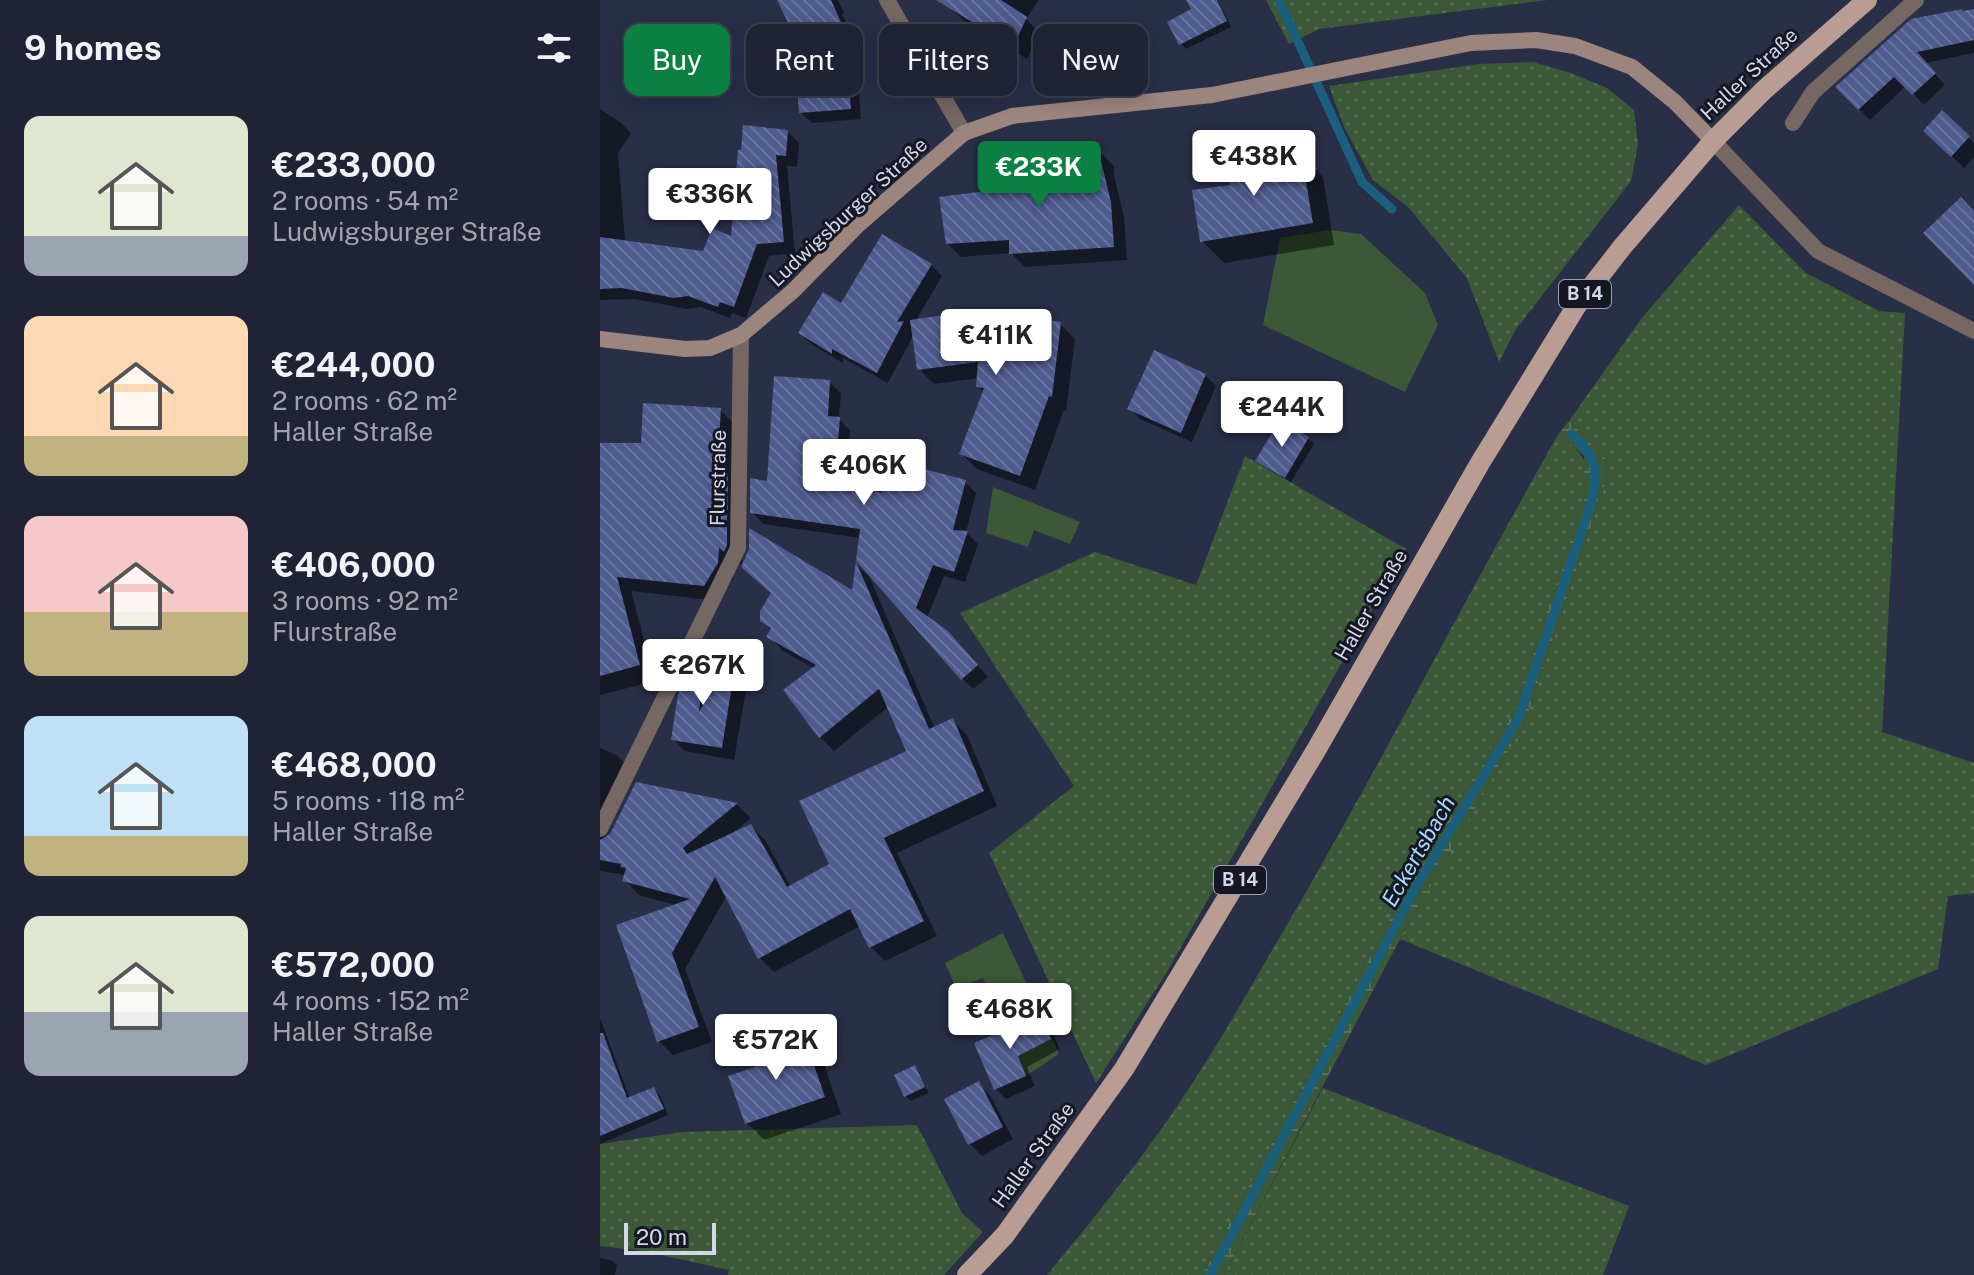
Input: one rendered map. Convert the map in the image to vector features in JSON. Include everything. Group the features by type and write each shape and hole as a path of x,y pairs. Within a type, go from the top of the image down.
{"main road":[{"name":"Haller Straße","path":"967,1275 1005,1235 1124,1069 1308,765 1480,463 1577,305 1713,141 1764,90 1867,0"}],"street":[{"path":"887,0 964,133"},
{"path":"1793,123 1813,92 1916,0"},
{"name":"Ludwigsburger Straße","path":"600,339 685,349 710,348 741,335 793,291 858,225 964,133 1012,116 1212,95 1471,43 1536,40 1575,46 1632,67 1675,102 1713,141"},
{"path":"1713,141 1818,251 1974,331"},
{"name":"Flurstraße","path":"600,829 738,548 741,335"}],"green space":[{"path":"1266,0 1548,0 1319,29 1289,44"},
{"path":"1533,62 1607,88 1634,110 1638,144 1631,181 1516,329 1499,362 1467,278 1409,208 1373,180 1345,129 1329,86 1479,64"},
{"path":"1739,205 1806,273 1879,311 1905,313 1882,732 1974,763 1974,893 1948,896 1938,969 1706,1065 1400,939 1525,722 1606,482 1607,460 1569,421 1641,319"},
{"path":"1330,230 1361,234 1425,293 1438,325 1405,392 1263,325 1280,238"},
{"path":"1569,421 1607,460 1606,482 1525,722 1400,939 1224,1275 1202,1275 1418,866 1514,712 1585,496 1584,456 1559,433"},
{"path":"1559,433 1584,460 1587,484 1514,712 1418,866 1202,1275 1047,1275 1148,1147 1227,1028 1345,823"},
{"path":"1245,456 1406,549 1167,972 1096,1083 989,853 1074,786 960,613 1095,552 1196,585"},
{"path":"993,487 1080,522 1070,544 1034,530 1028,547 986,533"},
{"path":"1003,933 1059,1054 1026,1076 983,978 956,988 945,963"},
{"path":"1323,1088 1629,1206 1603,1275 1224,1275"},
{"path":"917,1125 962,1213 983,1232 944,1275 728,1275 729,1270 643,1251 600,1246 600,1144 683,1132"}],"building":[{"path":"777,0 831,0 842,24 786,24"},
{"path":"936,0 1001,0 1027,17 1017,38 1017,24 975,24"},
{"path":"1186,0 1217,0 1227,21 1179,45 1167,22 1191,9"},
{"path":"1974,9 1974,40 1917,52 1936,73 1912,95 1894,77 1858,110 1835,87 1911,19"},
{"path":"798,96 850,96 851,109 799,113"},
{"path":"1942,110 1970,136 1951,157 1923,131"},
{"path":"743,125 788,130 786,156 776,155 784,242 757,244 734,307 720,302 718,307 688,296 674,298 622,288 600,289 600,237 703,251 712,228 731,236"},
{"path":"1101,150 1111,202 1114,247 1009,254 1009,240 946,244 939,197 1042,184 1040,154"},
{"path":"1258,150 1259,160 1301,153 1313,223 1200,242 1192,190 1230,185 1225,155"},
{"path":"1961,197 1974,211 1974,285 1923,233"},
{"path":"882,234 932,264 897,322 904,321 877,373 832,349 832,354 798,333 823,292 841,303"},
{"path":"973,311 1061,322 1052,397 1049,396 1020,476 959,454 984,388 976,387 978,362 917,370 910,320"},
{"path":"1154,350 1206,374 1181,433 1127,409"},
{"path":"774,376 830,380 828,416 840,417 835,483 882,493 890,460 966,480 953,530 968,531 954,572 933,565 916,608 948,631 978,665 961,680 856,561 860,529 750,513 750,478 767,481"},
{"path":"643,403 721,408 717,473 728,474 728,510 717,508 727,515 727,545 724,552 719,548 718,563 704,586 617,577 640,665 600,676 600,443 641,443"},
{"path":"1280,420 1309,437 1285,478 1255,461"},
{"path":"749,528 852,590 856,562 929,729 953,718 984,791 884,838 924,921 869,948 850,909 758,959 715,877 672,953 699,1027 657,1042 616,925 690,899 622,881 626,868 600,860 600,840 610,834 636,782 738,803 683,848 687,854 751,824 787,887 829,864 799,801 906,751 879,689 819,738 783,690 816,665 766,637 771,628 760,621 760,611 771,593 741,567 749,549"},
{"path":"738,647 722,748 671,740 678,694 699,653 706,654 699,712"},
{"path":"1040,1015 1051,1039 1018,1056 1026,1076 994,1090 974,1043"},
{"path":"600,1033 603,1033 627,1098 654,1087 664,1109 600,1136"},
{"path":"787,1038 793,1053 808,1048 825,1097 745,1124 728,1076 758,1066 753,1051"},
{"path":"915,1065 925,1087 904,1097 894,1075"},
{"path":"979,1081 1003,1127 968,1145 944,1099"}],"waterway":[{"name":"Eckertsbach","path":"1279,0 1362,182 1392,209"},
{"name":"Eckertsbach","path":"1210,1275 1417,885 1518,719 1592,501 1594,464 1587,450 1572,434"}]}
